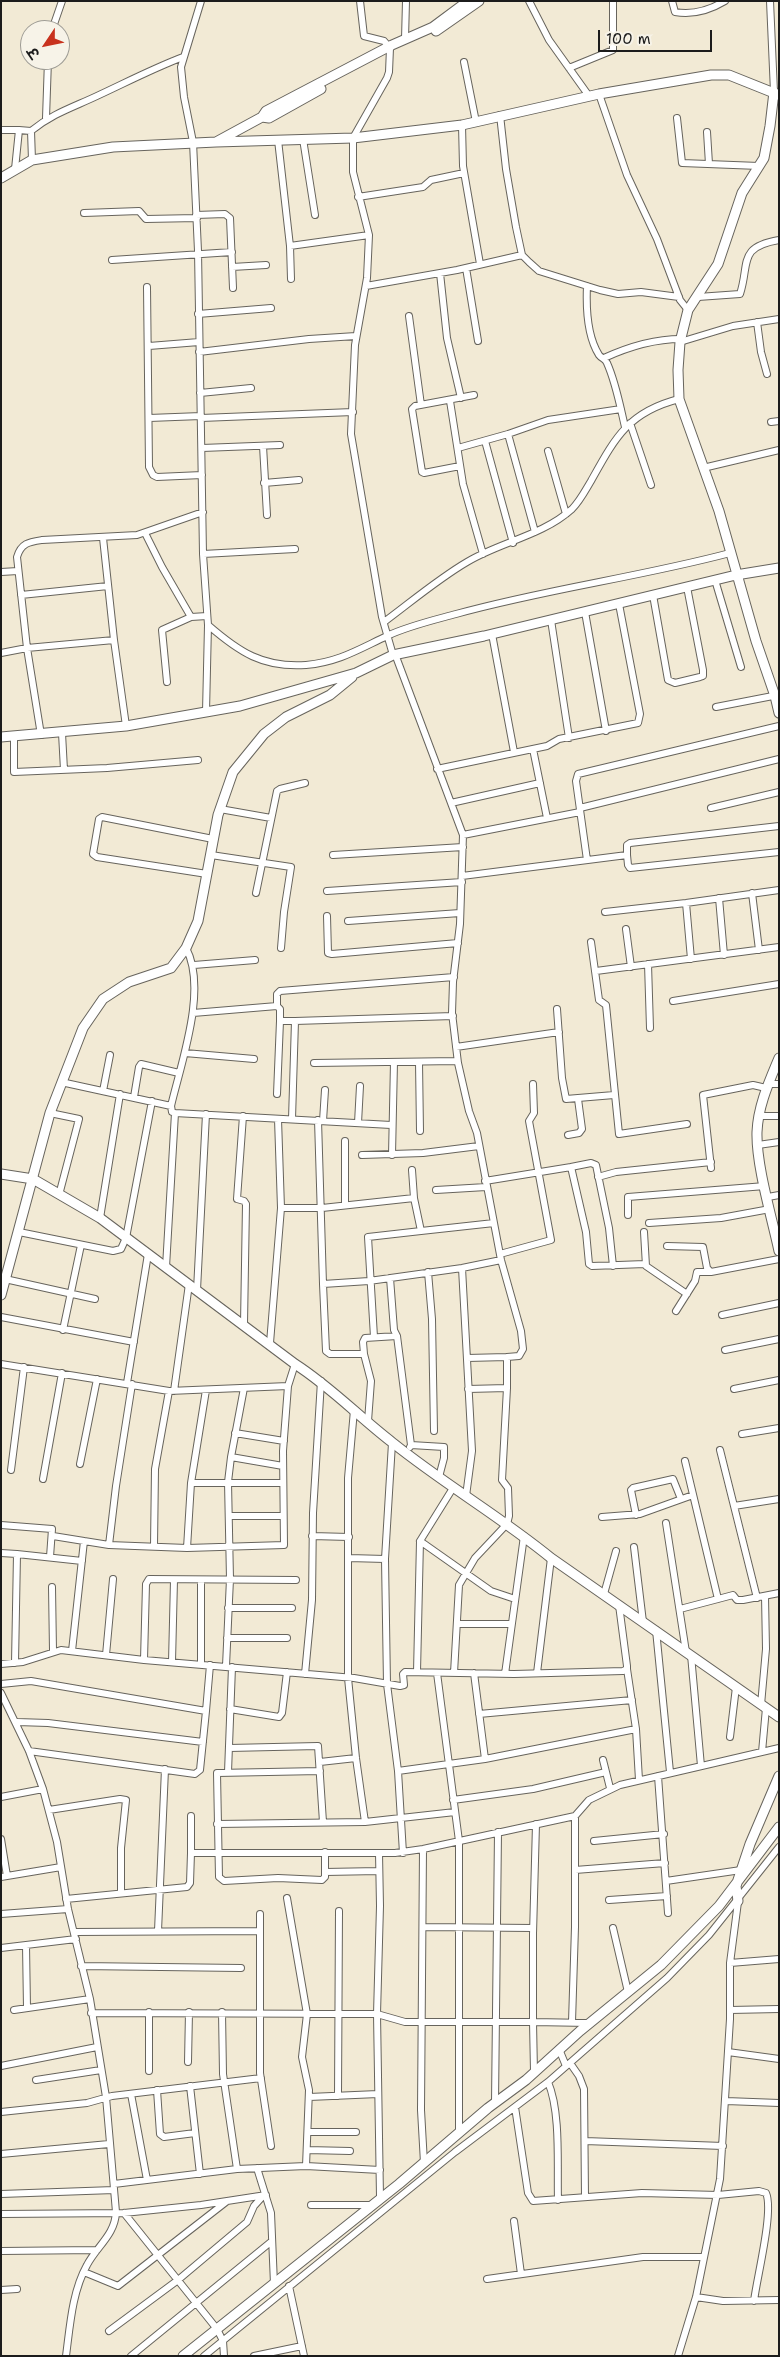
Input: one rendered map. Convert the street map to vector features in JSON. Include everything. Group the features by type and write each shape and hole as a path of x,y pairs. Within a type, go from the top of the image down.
{"street":[{"path":"55,20 62,1"},
{"path":"200,1 181,67 184,97 193,142 198,255 203,554 208,625 206,712"},
{"path":"360,1 364,36 379,38 390,49"},
{"path":"405,39 406,1"},
{"path":"390,49 405,39 433,27 468,1"},
{"path":"216,142 262,117 266,111 390,49 435,31 479,1"},
{"path":"529,1 549,40 589,96"},
{"path":"569,68 613,50 613,1"},
{"path":"672,1 675,12 683,14 693,13 725,1"},
{"path":"770,1 776,93 764,158 742,193 718,264 688,310 680,341 678,370 679,400 718,511 736,576 777,695 779,713"},
{"path":"390,49 387,78 353,138 353,172 368,235 366,286 356,336 351,434 384,622 394,654 463,835 460,912 452,1016 457,1061 479,1146 500,1257 515,1305 523,1350 519,1356 467,1358"},
{"path":"1,130 31,131 46,118 98,96 142,73 183,57"},
{"path":"464,62 476,122"},
{"path":"46,118 48,70"},
{"path":"1,178 32,160 113,147 193,142 353,138 462,125 589,96 711,75 729,75 776,93"},
{"path":"599,94 624,166 657,239 679,297 688,310"},
{"path":"500,115 506,169 522,254 539,270 587,286 618,294 641,292 679,297"},
{"path":"676,118 682,163 759,166"},
{"path":"462,125 464,173 480,264"},
{"path":"15,169 18,130"},
{"path":"31,131 32,160"},
{"path":"707,132 709,164"},
{"path":"303,139 315,215"},
{"path":"278,140 290,246 291,279"},
{"path":"358,198 423,187 431,180 464,173"},
{"path":"84,213 139,212 146,219 229,215 233,288"},
{"path":"290,246 368,235"},
{"path":"698,297 740,294 746,261 752,250 779,240"},
{"path":"112,260 232,252"},
{"path":"366,286 466,268 522,254"},
{"path":"232,267 266,265"},
{"path":"466,268 478,341"},
{"path":"440,273 447,338 460,398"},
{"path":"587,286 586,308 589,324 600,356 604,358 616,388 621,409 651,485"},
{"path":"147,287 149,467 157,477 202,475"},
{"path":"198,314 270,308"},
{"path":"409,316 421,405"},
{"path":"604,358 662,340 680,341 733,326 779,319"},
{"path":"757,322 761,352 767,374"},
{"path":"199,352 309,339 356,336"},
{"path":"149,346 199,342"},
{"path":"200,393 251,388"},
{"path":"460,466 422,472 412,409 415,406 474,395"},
{"path":"450,400 463,484 482,554"},
{"path":"384,622 466,562 513,543 566,514 582,497 627,425 657,406 679,400"},
{"path":"458,448 548,420 621,409"},
{"path":"149,418 353,412"},
{"path":"508,434 535,532"},
{"path":"485,441 513,543"},
{"path":"202,448 280,445"},
{"path":"263,446 267,515"},
{"path":"703,468 779,450"},
{"path":"548,451 566,514"},
{"path":"264,483 300,480"},
{"path":"41,735 27,648 18,571 17,557 19,549 29,542 103,538 145,533 203,512"},
{"path":"145,533 191,617"},
{"path":"103,538 126,726"},
{"path":"203,554 295,549"},
{"path":"208,625 235,647 256,659 278,664 305,665 327,662 350,655 388,635 456,614 730,553"},
{"path":"1,737 41,735 126,726 240,706 356,673 394,654 492,634 715,580 779,568"},
{"path":"1,572 18,571"},
{"path":"715,580 742,667"},
{"path":"21,594 108,586"},
{"path":"653,595 668,680 675,682 700,677 703,674 687,587"},
{"path":"437,769 533,749 569,738 636,725 640,720 619,604"},
{"path":"585,612 606,732"},
{"path":"167,682 162,630 191,617 207,616"},
{"path":"551,620 569,738"},
{"path":"492,634 514,752"},
{"path":"1,653 27,648 114,640"},
{"path":"1,1295 5,1279 5,1269 19,1232 50,1113 83,1028 103,999 129,982 171,968 186,948 198,921 220,809 233,772 264,734 286,717 330,695 356,673"},
{"path":"716,707 777,695"},
{"path":"587,860 576,777 582,772 624,765 779,726"},
{"path":"62,733 64,770"},
{"path":"14,737 14,772 198,760"},
{"path":"533,749 547,818"},
{"path":"463,835 547,818 779,759"},
{"path":"256,893 278,790 305,783"},
{"path":"451,803 540,783"},
{"path":"711,808 779,792"},
{"path":"220,809 271,818"},
{"path":"207,874 97,857 93,854 93,848 99,819 102,817 214,839"},
{"path":"779,826 630,842 627,845 627,855 630,868 779,852"},
{"path":"333,855 463,847"},
{"path":"211,855 291,868 281,948"},
{"path":"327,891 462,879 627,855"},
{"path":"605,912 779,890"},
{"path":"752,894 760,950"},
{"path":"719,898 724,954"},
{"path":"686,903 691,959"},
{"path":"348,921 460,912"},
{"path":"328,916 329,954 458,943"},
{"path":"626,929 631,967"},
{"path":"592,942 599,1000 606,1005 614,1094 620,1135 687,1124"},
{"path":"596,972 779,947"},
{"path":"166,1267 173,1110 179,1073 193,1013 194,965 186,948"},
{"path":"194,965 255,960"},
{"path":"648,964 650,1028"},
{"path":"277,1094 280,1009 277,1006 277,994 280,991 454,977"},
{"path":"673,1001 779,984"},
{"path":"193,1013 277,1006"},
{"path":"557,1009 565,1097 568,1100 614,1094"},
{"path":"280,1021 452,1016"},
{"path":"292,1119 295,1021"},
{"path":"456,1047 559,1032"},
{"path":"185,1053 254,1059"},
{"path":"103,1090 110,1055"},
{"path":"779,1058 767,1086 759,1116 757,1134 765,1186 779,1251"},
{"path":"314,1063 457,1061"},
{"path":"392,1155 391,1125 394,1062"},
{"path":"419,1062 420,1131"},
{"path":"134,1097 141,1064 179,1073"},
{"path":"62,1082 152,1101 173,1110 278,1119 391,1125"},
{"path":"323,1284 370,1281 462,1268 551,1240 536,1172 529,1121 534,1114 532,1084"},
{"path":"598,1177 616,1172 711,1165 703,1095 753,1085 767,1086 779,1084"},
{"path":"358,1123 360,1086"},
{"path":"325,1090 320,1120 326,1351 330,1354 364,1354"},
{"path":"100,1218 120,1094"},
{"path":"568,1135 579,1133 582,1129 578,1099"},
{"path":"19,1232 118,1251 124,1246 152,1101"},
{"path":"50,1113 79,1120 59,1195"},
{"path":"197,1290 206,1114"},
{"path":"243,1116 237,1199 246,1204 244,1324"},
{"path":"759,1116 779,1116"},
{"path":"270,1343 281,1208 278,1119"},
{"path":"345,1141 345,1206"},
{"path":"758,1145 779,1142"},
{"path":"362,1155 392,1155 479,1146"},
{"path":"436,1190 485,1184 536,1172 593,1163 598,1177 609,1228 613,1266"},
{"path":"571,1167 586,1232 589,1264 592,1266 646,1264 687,1294"},
{"path":"412,1170 414,1198 421,1231"},
{"path":"1,1174 33,1179 100,1218 270,1343 295,1364 321,1381 392,1443 409,1449 444,1447 444,1458 439,1477"},
{"path":"628,1215 628,1197 765,1186"},
{"path":"768,1197 779,1195"},
{"path":"281,1208 322,1208 414,1198"},
{"path":"649,1222 721,1218 770,1210"},
{"path":"374,1337 368,1237 494,1223"},
{"path":"644,1232 646,1264"},
{"path":"63,1330 82,1245"},
{"path":"668,1246 703,1246 709,1272"},
{"path":"110,1545 134,1342 148,1254"},
{"path":"676,1311 695,1282 697,1272 709,1272 779,1259"},
{"path":"462,1268 472,1451 466,1496"},
{"path":"428,1272 432,1319 434,1431"},
{"path":"390,1278 394,1330 397,1336 409,1449 439,1477 454,1488 779,1717"},
{"path":"5,1279 96,1299"},
{"path":"154,1546 155,1469 172,1391 189,1284"},
{"path":"722,1315 779,1303"},
{"path":"1,1317 134,1342"},
{"path":"368,1421 371,1381 364,1354 364,1339 397,1336"},
{"path":"725,1350 779,1339"},
{"path":"454,1673 459,1585 475,1558 507,1524 509,1516 508,1488 502,1480 507,1356"},
{"path":"1,1364 172,1391 288,1386"},
{"path":"53,1536 110,1545 187,1548 282,1546 284,1441 288,1386 295,1364"},
{"path":"11,1470 24,1367"},
{"path":"43,1479 62,1373"},
{"path":"80,1464 97,1379"},
{"path":"734,1389 779,1380"},
{"path":"305,1674 312,1600 312,1536 321,1381"},
{"path":"228,1772 230,1709 227,1638 230,1547 228,1482 244,1388"},
{"path":"468,1388 507,1388"},
{"path":"187,1548 192,1483 206,1390"},
{"path":"354,1409 348,1478 348,1678 365,1822"},
{"path":"742,1434 779,1428"},
{"path":"235,1434 284,1441"},
{"path":"392,1443 385,1559 387,1684 398,1771 404,1853"},
{"path":"720,1450 757,1598"},
{"path":"231,1457 283,1466"},
{"path":"685,1461 718,1599"},
{"path":"636,1515 631,1490 633,1488 674,1479 681,1499"},
{"path":"192,1483 283,1483"},
{"path":"417,1672 420,1541 454,1488"},
{"path":"602,1517 652,1512 693,1495"},
{"path":"734,1506 779,1499"},
{"path":"229,1516 283,1516"},
{"path":"666,1523 688,1654 701,1766"},
{"path":"1,1524 51,1528 53,1536 50,1557"},
{"path":"312,1536 349,1536"},
{"path":"505,1674 524,1536"},
{"path":"72,1651 84,1540"},
{"path":"420,1541 491,1591 515,1599"},
{"path":"634,1547 643,1622"},
{"path":"604,1594 616,1550"},
{"path":"1,1552 82,1561"},
{"path":"15,1663 16,1554"},
{"path":"349,1558 385,1559"},
{"path":"537,1673 551,1558"},
{"path":"106,1655 113,1578"},
{"path":"144,1660 147,1581 152,1579 296,1580"},
{"path":"172,1662 174,1580"},
{"path":"200,1580 201,1665"},
{"path":"52,1587 53,1651"},
{"path":"680,1609 733,1595 739,1600 779,1594"},
{"path":"762,1752 766,1649 764,1596"},
{"path":"619,1605 636,1729 639,1780"},
{"path":"228,1608 292,1608"},
{"path":"457,1624 512,1624"},
{"path":"656,1630 670,1772"},
{"path":"227,1638 287,1638"},
{"path":"1,1664 23,1662 53,1651 72,1651 144,1660 348,1678 402,1686 404,1683 404,1673 417,1672 505,1674 623,1671 627,1669"},
{"path":"29,1751 192,1774 198,1772 203,1742 210,1665"},
{"path":"230,1709 279,1717 282,1713 287,1672"},
{"path":"437,1673 459,1841 461,1927 458,2021 459,2133"},
{"path":"474,1673 485,1760"},
{"path":"1,1684 31,1681 206,1710"},
{"path":"730,1737 736,1687"},
{"path":"1,1693 17,1722 29,1751 49,1810 68,1909 90,1999 106,2098 116,2212 115,2224 84,2272 72,2314 66,2356"},
{"path":"479,1714 632,1700"},
{"path":"17,1722 48,1723 203,1742"},
{"path":"398,1771 485,1760 636,1729"},
{"path":"229,1748 316,1744 319,1748 323,1822"},
{"path":"192,1853 404,1853 575,1816 589,1800 610,1788 670,1772 779,1748"},
{"path":"320,1762 356,1758"},
{"path":"603,1760 610,1788"},
{"path":"158,1931 158,1890 165,1769"},
{"path":"320,1771 219,1772 216,1776 219,1877 221,1880 278,1878 322,1880 325,1878 325,1852"},
{"path":"453,1800 533,1788 606,1772"},
{"path":"658,1776 664,1834 668,1913"},
{"path":"678,2356 696,2296 718,2195 726,2101 730,1963 741,1870 779,1776"},
{"path":"1,1797 43,1789"},
{"path":"49,1810 120,1798 126,1800 121,1848 121,1893"},
{"path":"217,1824 365,1822 455,1812"},
{"path":"66,1899 187,1887 190,1883 192,1853 191,1816"},
{"path":"572,2022 575,1816"},
{"path":"534,2072 533,1928 536,1824"},
{"path":"183,2356 221,2335 289,2286 424,2163 495,2103 534,2072 564,2058 667,1978 709,1935 779,1827"},
{"path":"495,2103 498,1832"},
{"path":"594,1841 664,1834"},
{"path":"1,1840 4,1877 61,1867"},
{"path":"204,2356 221,2335 274,2284 377,2205 548,2082 589,2023 684,1943 737,1893 779,1847"},
{"path":"423,1849 421,2110 424,2163"},
{"path":"377,2205 380,2170 377,2014 379,1853"},
{"path":"575,1870 665,1863"},
{"path":"666,1881 741,1870"},
{"path":"325,1872 379,1871"},
{"path":"609,1900 667,1896"},
{"path":"287,1898 307,2014 302,2058 309,2097 306,2166"},
{"path":"1,1914 68,1909"},
{"path":"338,2096 339,1911"},
{"path":"260,1914 261,2078 271,2146"},
{"path":"423,1927 533,1928"},
{"path":"613,1928 628,1992"},
{"path":"1,1948 75,1935 158,1931 260,1931"},
{"path":"26,1945 27,2008"},
{"path":"730,1963 779,1959"},
{"path":"81,1966 240,1968"},
{"path":"14,2010 90,1999"},
{"path":"730,2010 779,2009"},
{"path":"149,2012 149,2071"},
{"path":"188,2012 188,2062"},
{"path":"222,2012 224,2082 236,2169"},
{"path":"91,2013 377,2014 398,2021 421,2022 589,2023"},
{"path":"1,2066 97,2047"},
{"path":"728,2052 779,2058"},
{"path":"564,2058 579,2076 584,2089 585,2197"},
{"path":"36,2080 101,2070"},
{"path":"1,2112 87,2103 157,2090 261,2078"},
{"path":"548,2082 554,2098 556,2115 558,2200"},
{"path":"190,2086 200,2174"},
{"path":"157,2090 160,2134 164,2137 195,2134"},
{"path":"131,2094 147,2180"},
{"path":"309,2097 378,2094"},
{"path":"726,2101 779,2104"},
{"path":"515,2107 530,2198 536,2202 642,2193 718,2195 763,2191 768,2198 767,2221 754,2301"},
{"path":"308,2132 356,2132"},
{"path":"585,2140 723,2146"},
{"path":"1,2154 109,2144"},
{"path":"307,2150 350,2151"},
{"path":"1,2194 114,2187 147,2180 236,2169 306,2166 380,2170"},
{"path":"257,2168 264,2196 271,2213 274,2284"},
{"path":"1,2214 124,2213 264,2196"},
{"path":"109,2331 178,2280 247,2222 254,2206 264,2196"},
{"path":"84,2272 118,2286 227,2200"},
{"path":"311,2205 377,2205"},
{"path":"124,2213 221,2335 224,2356"},
{"path":"514,2221 521,2274"},
{"path":"131,2356 272,2241"},
{"path":"1,2251 97,2250"},
{"path":"487,2279 644,2257 704,2257"},
{"path":"289,2286 304,2356"},
{"path":"1,2290 18,2289"},
{"path":"696,2296 723,2301 779,2300"},
{"path":"254,2356 302,2346"}]}
